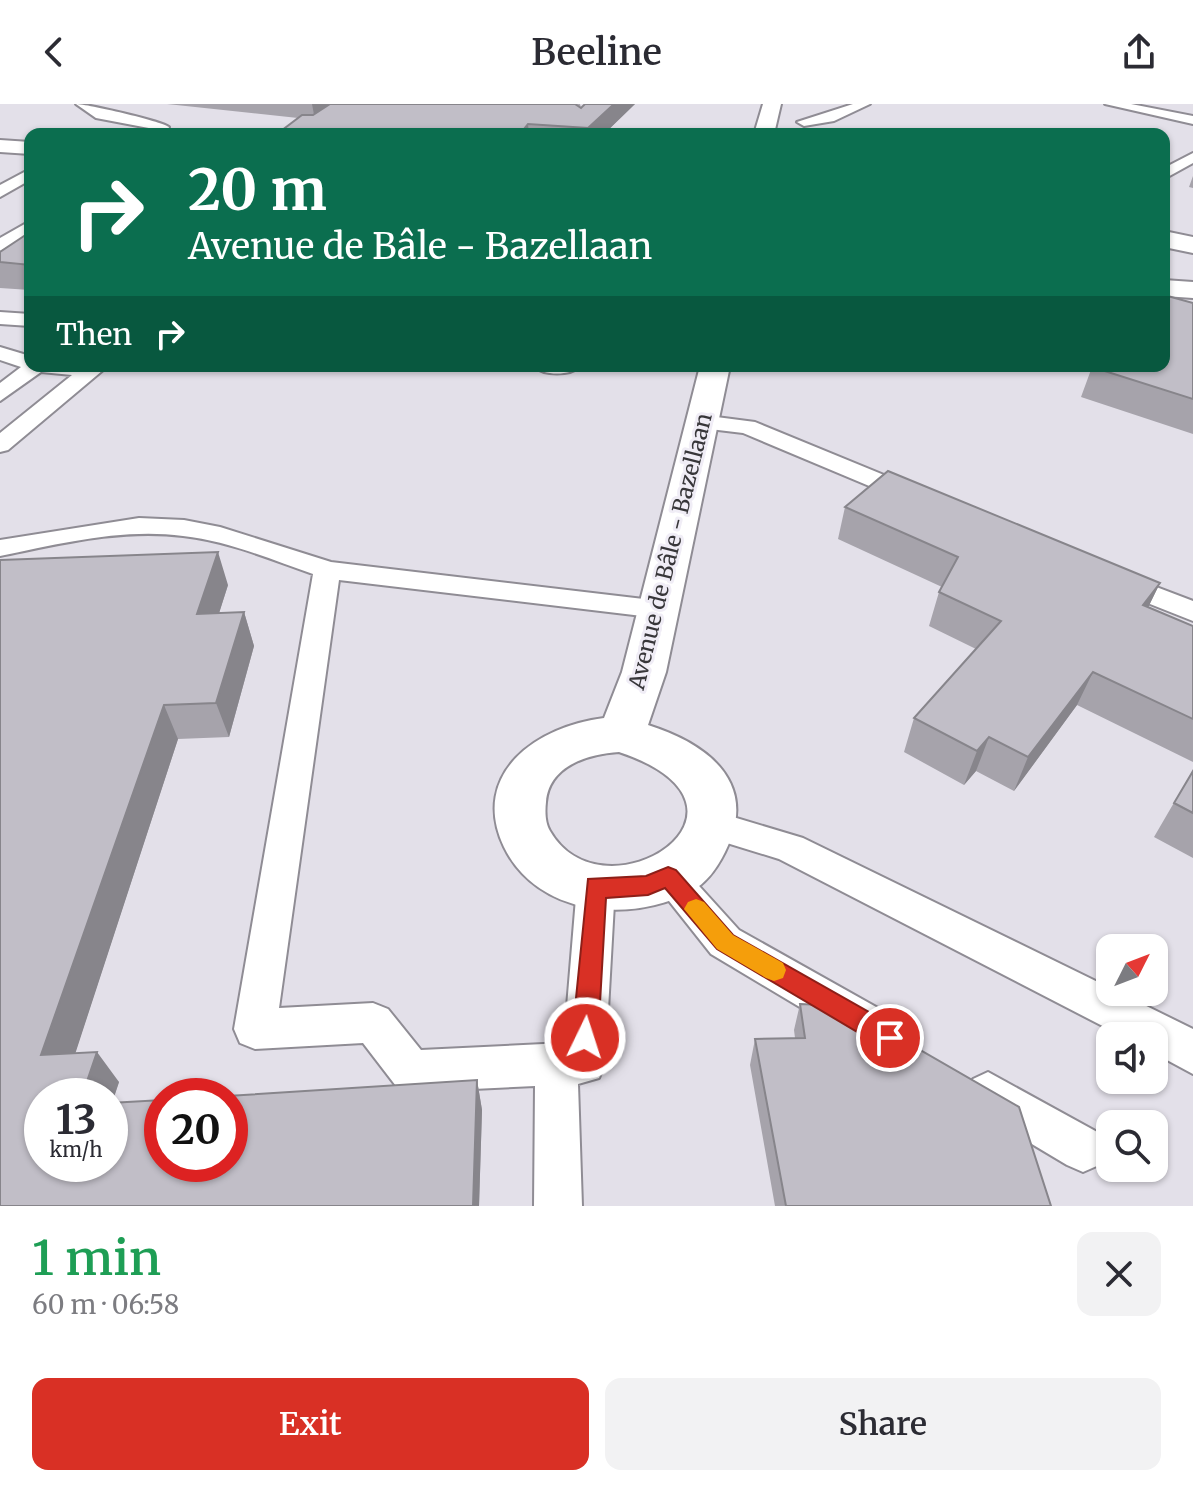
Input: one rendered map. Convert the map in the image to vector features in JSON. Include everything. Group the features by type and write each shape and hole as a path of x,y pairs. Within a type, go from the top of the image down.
{"street":[{"path":"766,128 772,104"},
{"path":"0,146 24,148"},
{"path":"1170,240 1193,245"},
{"path":"1170,288 1193,290"},
{"name":"Avenue de Bâle - Bazellaan","path":"621,734 644,672 714,372"},
{"path":"621,734 652,740 679,753 701,773 712,798 713,825 702,850 679,872 648,885 613,889 580,884 552,870 531,850 519,826 518,801 526,779 543,759 566,745 593,736 621,734"}],"lane":[{"path":"82,104 101,115 162,128"},
{"path":"804,122 829,118 864,104"},
{"path":"1111,104 1193,120"},
{"path":"1170,170 1193,157"},
{"path":"0,192 24,178"},
{"path":"0,246 24,230"},
{"path":"0,318 24,320"},
{"path":"0,353 24,361"},
{"path":"0,394 30,372"},
{"path":"0,445 90,372"},
{"path":"701,422 747,427 934,505"},
{"path":"0,548 128,527 181,527 220,535 327,570 659,609"},
{"path":"327,570 255,1029 373,1023 411,1071 584,1063 596,886"},
{"path":"1093,571 1193,612"},
{"path":"713,825 790,848 1184,1046 1193,1054"},
{"path":"668,877 725,942 904,1046"},
{"path":"556,1064 558,1206"},
{"path":"959,1078 1083,1149"}],"building":[{"path":"330,104 575,104 581,108 585,104 614,104 588,128 528,124 525,128 285,128 302,115 313,115"},
{"path":"24,236 24,264 0,262 0,252"},
{"path":"1170,297 1193,303 1193,399 1108,372 1170,372"},
{"path":"888,471 1160,583 1143,605 1193,626 1193,719 1093,672 1028,757 989,737 977,751 914,718 1001,621 939,592 958,557 845,507"},
{"path":"218,552 197,614 244,612 216,703 164,705 41,1055 97,1052 88,1078 24,1078 24,1182 128,1182 128,1102 144,1101 144,1182 248,1182 248,1095 477,1080 473,1206 0,1206 0,560"},
{"path":"1193,771 1193,813 1174,803"},
{"path":"800,1004 844,1006 1019,1107 1051,1206 786,1206 755,1039 805,1038"}],"slow traffic":[{"path":"696,909 725,942 774,970"}],"route":[{"path":"585,1038 596,886 613,889 648,885 668,877 725,942 890,1038"}]}
